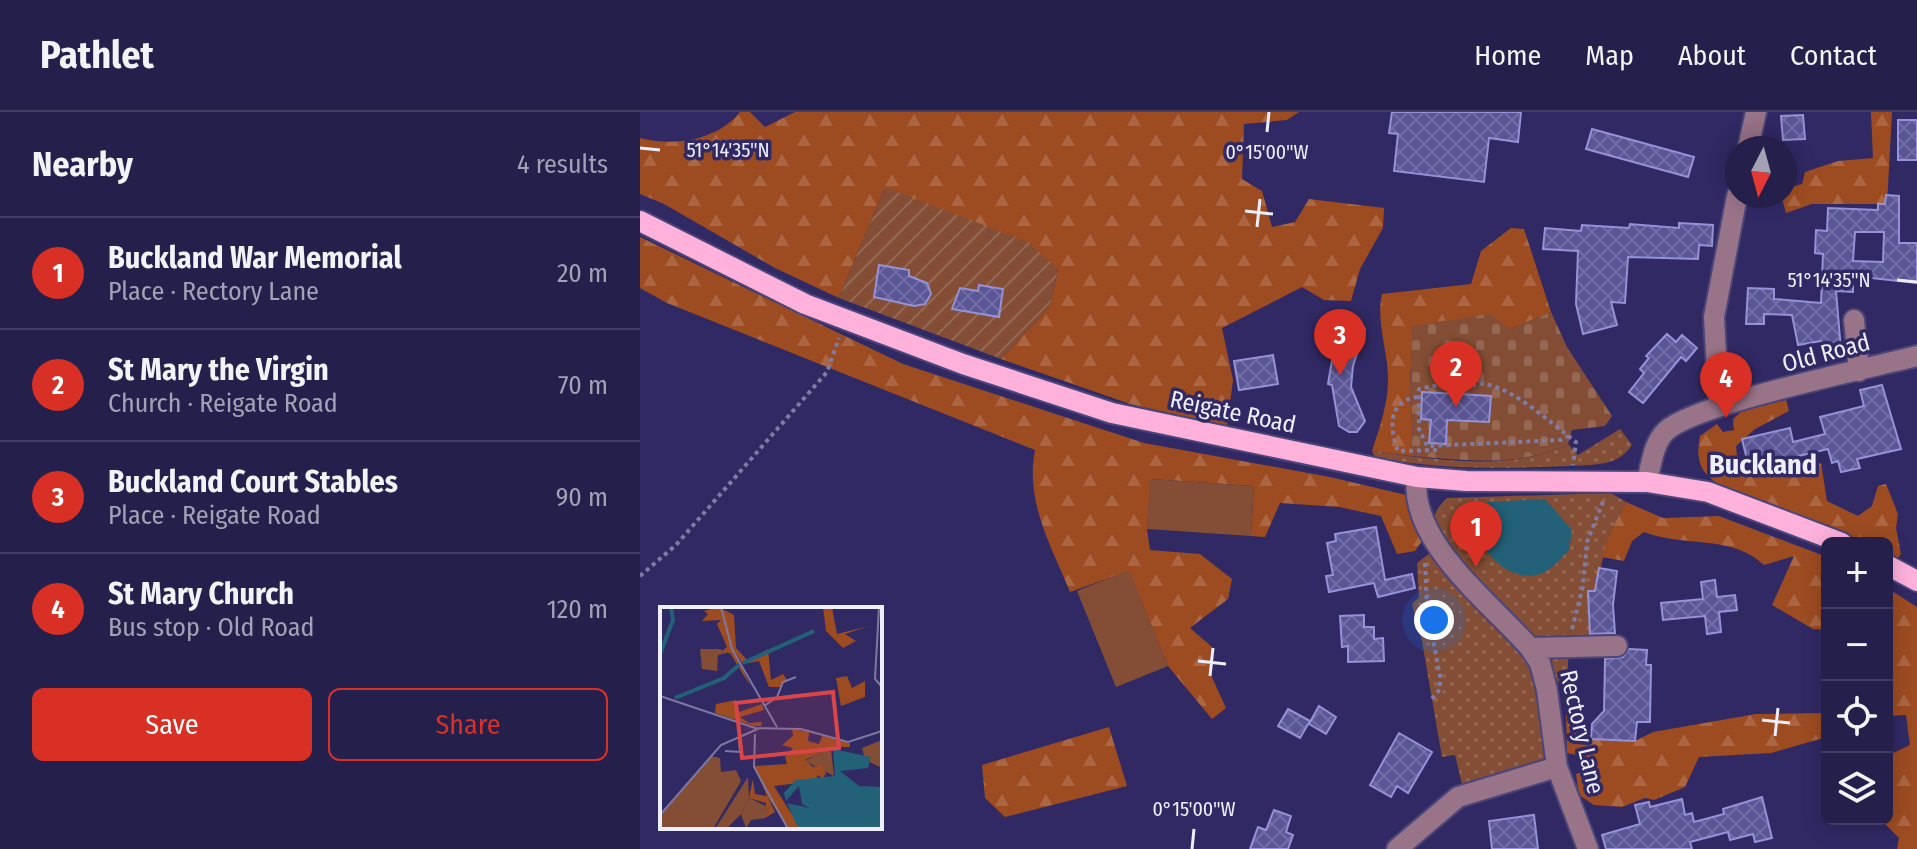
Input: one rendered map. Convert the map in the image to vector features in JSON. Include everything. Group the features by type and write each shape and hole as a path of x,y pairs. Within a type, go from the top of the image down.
{"main road":[{"name":"Reigate Road","path":"640,221 729,268 845,322 1112,413 1417,477 1466,481 1647,482 1708,492 1826,537"},
{"path":"1893,568 1917,581"}],"street":[{"path":"1751,136 1756,112"},
{"path":"1719,407 1714,317 1735,208"},
{"path":"1854,320 1859,371"},
{"name":"Old Road","path":"1647,482 1663,433 1678,421 1719,407 1917,356"},
{"name":"Rectory Lane","path":"1417,477 1414,495 1428,534 1442,554 1530,648 1540,663 1547,690 1557,767 1588,849"},
{"path":"1530,648 1617,646"},
{"path":"1397,849 1458,797 1557,767"}],"path":[{"path":"640,576 676,545 827,372 845,322"},
{"path":"1568,436 1561,440 1427,446 1419,429 1419,389 1453,382 1488,383 1517,397 1576,442 1571,481"},
{"path":"1418,397 1404,398 1397,405 1392,422 1398,451 1427,453 1450,447"},
{"path":"1566,648 1583,586 1587,542 1609,481"},
{"path":"1428,534 1425,550 1427,610 1440,676 1440,689 1431,700"}],"green space":[{"path":"740,112 750,112 765,127 795,112 1299,112 1287,120 1244,124 1242,179 1262,191 1272,227 1295,222 1309,199 1384,208 1383,228 1360,269 1351,301 1324,300 1302,287 1222,328 1233,380 1227,426 1130,404 1001,359 1050,306 1058,269 885,187 839,298 775,268 664,204 640,194 640,138 667,142 694,139 720,129"},
{"path":"1871,112 1892,112 1887,204 1812,204 1786,213 1785,208 1797,208 1797,186 1802,184 1805,172 1838,161 1873,158"},
{"path":"885,187 1028,242 1058,269 1050,306 1001,359 839,298"},
{"path":"1511,228 1524,229 1551,312 1511,329 1412,326 1411,456 1372,451 1388,385 1380,314 1382,294 1471,284 1481,251"},
{"path":"640,237 903,364 1144,443 1330,477 1406,495 1422,541 1415,551 1397,554 1381,516 1339,507 1280,503 1265,537 1251,536 1254,486 1151,479 1147,529 1150,550 1200,554 1232,579 1228,599 1190,628 1212,647 1209,671 1226,708 1212,719 1168,666 1129,571 1070,592 1037,505 1033,469 1035,450 667,303 640,288"},
{"path":"1551,312 1567,347 1612,416 1605,426 1572,430 1568,444 1531,457 1491,460 1411,456 1411,326 1489,314 1511,329"},
{"path":"1786,400 1789,411 1755,429 1736,446 1738,465 1758,473 1779,474 1821,463 1827,501 1858,516 1872,506 1878,486 1886,484 1898,514 1896,528 1901,554 1898,558 1893,556 1893,537 1847,537 1723,487 1709,477 1699,460 1700,436 1717,424 1723,432 1734,430 1733,419 1742,411"},
{"path":"1620,429 1632,445 1628,450 1614,460 1591,465 1456,467 1375,457 1372,451 1446,460 1497,461 1546,453 1568,444 1578,455"},
{"path":"1150,479 1254,486 1251,536 1147,529"},
{"path":"1611,493 1626,502 1609,534 1595,591 1588,592 1591,641 1569,642 1567,688 1561,688 1521,626 1444,545 1435,525 1435,514 1447,498"},
{"path":"1626,502 1663,518 1719,516 1821,555 1821,630 1813,629 1772,605 1794,556 1764,565 1751,555 1723,545 1676,540 1644,532 1632,541 1624,561 1602,557 1609,534"},
{"path":"1430,553 1533,665 1549,751 1542,761 1463,788 1455,755 1442,757 1422,641 1412,604 1419,597 1417,563"},
{"path":"1129,570 1168,666 1116,687 1077,591"},
{"path":"1893,592 1917,607 1917,849 1897,849 1899,838 1886,825 1893,825 1893,753 1910,745 1906,715 1893,716"},
{"path":"1821,713 1821,739 1771,753 1699,757 1685,787 1654,800 1645,798 1622,807 1594,805 1579,795 1576,774 1585,771 1587,757 1567,753 1566,714 1583,716 1591,739 1635,741 1653,732 1756,714"},
{"path":"1109,727 1127,786 1005,817 985,798 982,765"}],"water":[{"path":"1545,499 1572,530 1569,550 1540,574 1518,574 1498,564 1479,536 1477,522 1487,502"}],"building":[{"path":"1392,112 1521,112 1518,142 1489,138 1484,182 1394,171 1398,134 1389,133"},
{"path":"1803,115 1805,139 1783,136 1781,116"},
{"path":"1898,120 1917,120 1917,160 1898,160"},
{"path":"1592,129 1694,157 1688,177 1586,149"},
{"path":"1886,195 1899,196 1899,243 1917,243 1917,283 1853,276 1853,292 1836,291 1841,350 1824,353 1821,341 1798,345 1792,315 1764,314 1764,324 1746,324 1748,288 1774,289 1774,299 1821,303 1823,254 1815,253 1816,230 1827,231 1828,208 1878,210 1878,204 1885,204","holes":["1855,232 1884,232 1883,262 1853,261"]},
{"path":"1679,223 1713,225 1712,246 1699,245 1698,259 1628,257 1625,303 1611,302 1617,325 1583,334 1576,304 1578,251 1543,249 1545,228 1581,231 1582,225 1629,228 1630,224 1679,228"},
{"path":"879,265 909,270 909,276 927,283 931,294 925,304 914,306 874,297"},
{"path":"979,285 1003,289 999,317 952,309 960,288 978,291"},
{"path":"1352,317 1359,319 1365,329 1353,366 1351,387 1365,421 1357,432 1349,432 1339,426 1332,385 1328,384 1338,325"},
{"path":"1667,334 1676,342 1682,335 1697,348 1686,361 1681,357 1643,403 1629,392 1644,373 1640,369 1649,358 1646,356"},
{"path":"1273,355 1278,384 1239,390 1234,361"},
{"path":"1882,385 1901,449 1857,459 1860,468 1841,472 1838,461 1832,463 1828,449 1749,468 1742,439 1790,428 1793,442 1825,434 1820,417 1864,406 1860,390"},
{"path":"1422,392 1491,396 1489,422 1447,420 1446,444 1429,443 1431,420 1421,419"},
{"path":"1376,527 1385,580 1412,574 1415,588 1378,597 1374,583 1329,592 1326,576 1333,575 1327,543 1336,541 1335,534"},
{"path":"1599,568 1617,571 1613,605 1615,633 1590,634 1588,591 1595,591"},
{"path":"1715,580 1717,597 1735,595 1737,610 1719,612 1721,632 1707,634 1705,616 1663,620 1661,603 1703,599 1701,582"},
{"path":"1364,615 1364,627 1374,627 1374,639 1383,638 1384,661 1348,662 1348,646 1342,647 1340,616"},
{"path":"1629,649 1647,650 1646,665 1651,665 1650,722 1637,722 1635,741 1591,739 1592,724 1604,711 1605,659 1623,657"},
{"path":"1319,706 1336,717 1326,734 1309,724"},
{"path":"1288,709 1310,721 1300,738 1278,726"},
{"path":"1399,733 1432,752 1408,793 1397,786 1391,797 1370,785"},
{"path":"1762,797 1772,838 1755,842 1753,834 1730,840 1728,832 1690,842 1692,849 1606,849 1602,835 1640,824 1635,805 1649,802 1650,807 1682,799 1685,815 1692,813 1694,822 1724,814 1723,809"},
{"path":"1274,810 1291,816 1286,832 1293,835 1288,849 1250,849 1258,827 1266,830"},
{"path":"1534,815 1538,849 1492,849 1489,821"}],"place":[{"name":"Buckland Court Stables","path":"1340,375"},
{"name":"St Mary the Virgin","path":"1456,407"},
{"name":"St Mary Church","path":"1726,418"},
{"name":"Buckland War Memorial","path":"1476,567"}],"district":[{"name":"Buckland","path":"1763,464"}]}
